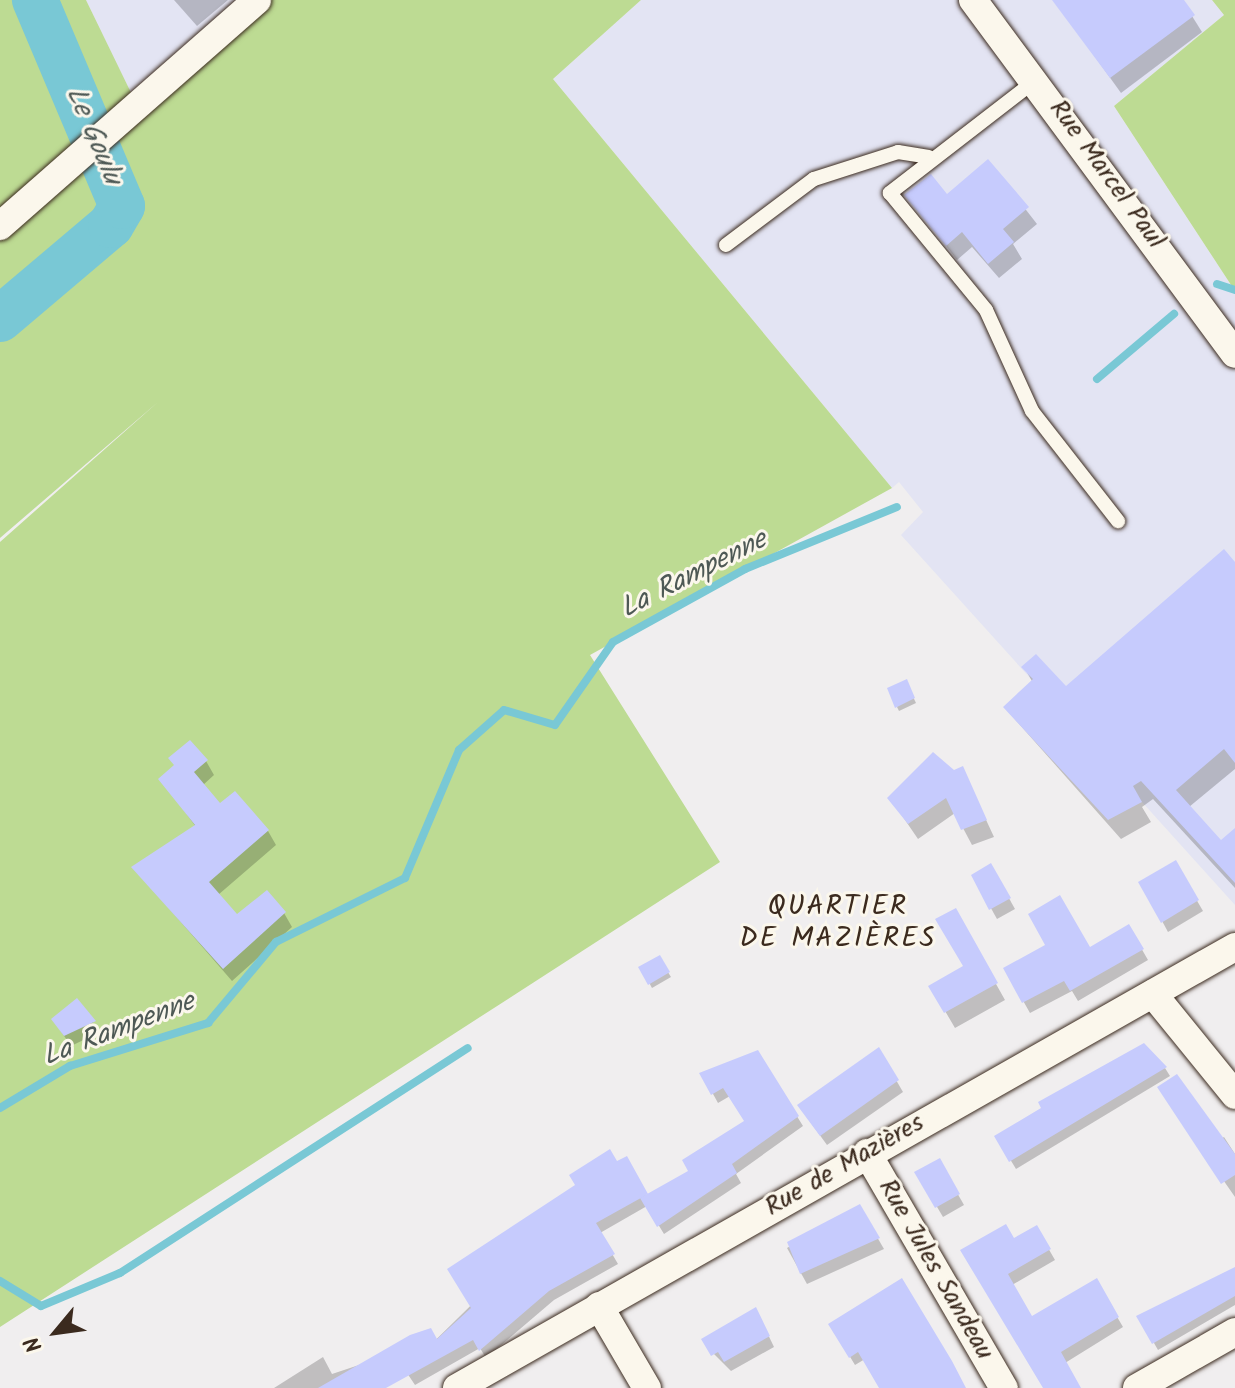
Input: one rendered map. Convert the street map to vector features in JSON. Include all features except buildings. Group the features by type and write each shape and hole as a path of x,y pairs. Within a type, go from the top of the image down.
{"street":[{"path":"0,226 257,0"},
{"name":"Rue Marcel Paul","path":"973,0 1037,79 1235,354"},
{"name":"Rue de Mazières","path":"457,1388 1235,947"},
{"path":"1153,994 1235,1095"},
{"name":"Rue Jules Sandeau","path":"867,1153 1004,1388"},
{"path":"599,1306 647,1388"},
{"path":"1137,1388 1235,1332"}],"lane":[{"path":"1037,79 899,182 892,201 986,310 1032,411 1118,521"},
{"path":"726,245 814,179 898,152 929,157"}],"shaded area":[{"path":"86,0 257,0 137,106"},
{"path":"641,0 1212,0 1224,15 1114,106 1235,291 1235,905 901,535 923,512 899,482 892,488 553,79"}],"green space":[{"path":"0,0 86,0 137,105 257,0 641,0 553,79 892,488 590,655 720,862 0,1327 0,542 158,402 0,538"},
{"path":"1212,0 1235,0 1235,291 1114,106 1224,15"}],"waterway":[{"name":"Le Goulu","path":"0,319 111,225 122,206 35,0"},
{"name":"La Rampenne","path":"1217,284 1235,290"},
{"name":"La Rampenne","path":"1097,379 1174,314"},
{"name":"La Rampenne","path":"0,1108 70,1066 208,1023 276,942 405,878 459,750 504,710 555,725 613,642 745,569 897,507"},
{"path":"0,1281 41,1306 120,1273 468,1048"}],"district":[{"name":"QUARTIER DE MAZIÈRES","path":"838,923"}]}
